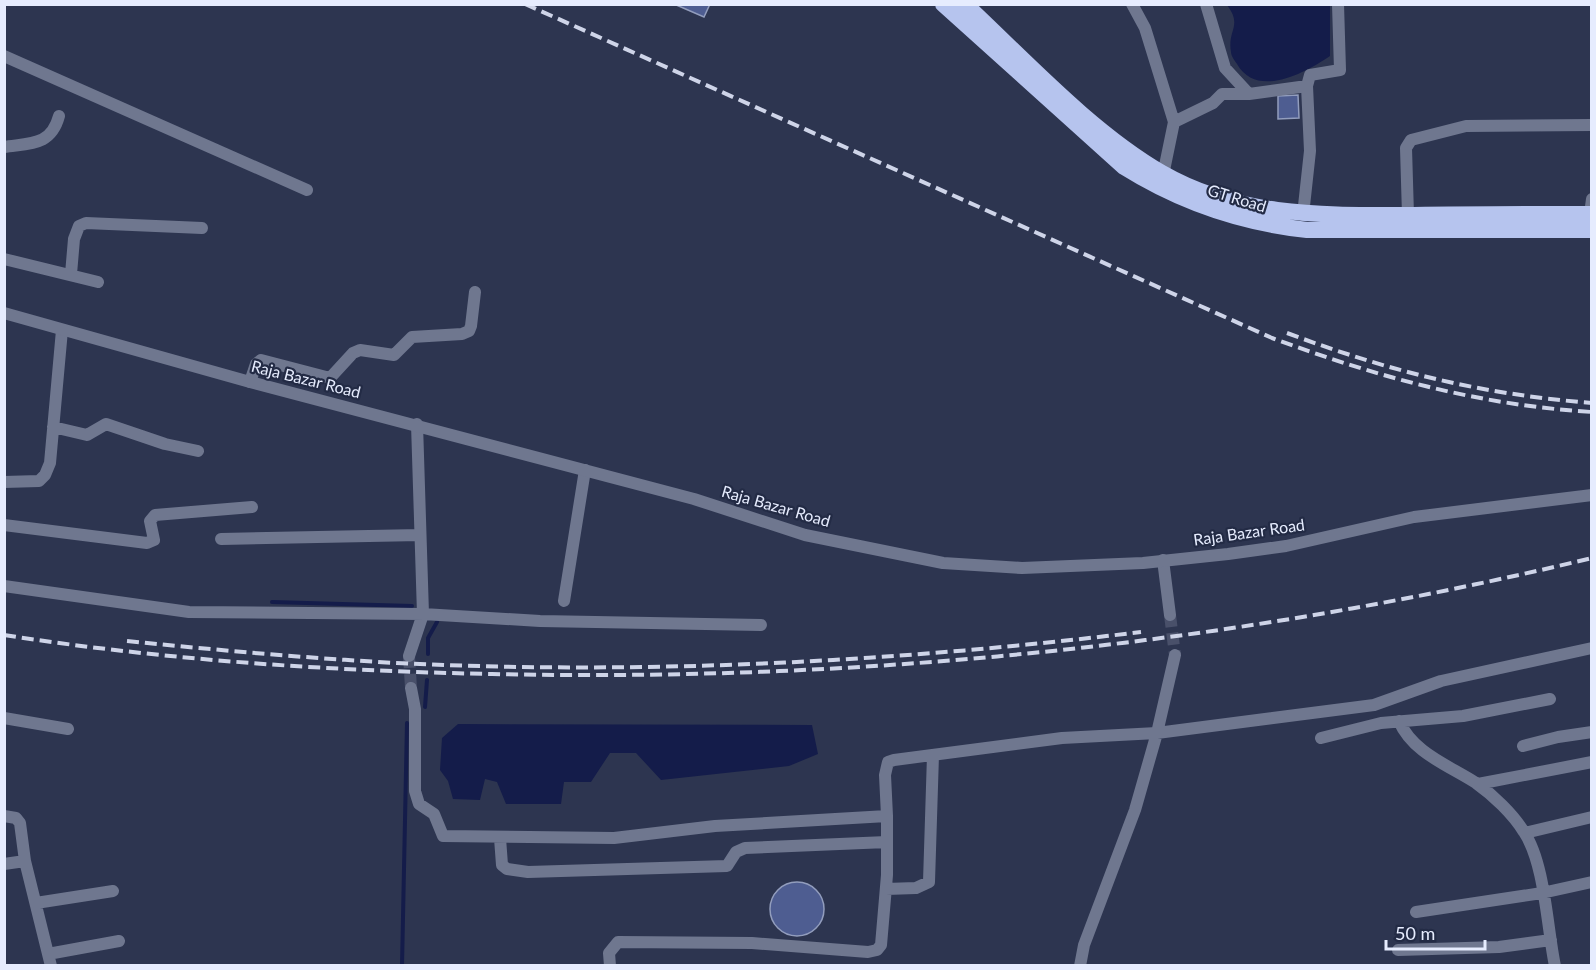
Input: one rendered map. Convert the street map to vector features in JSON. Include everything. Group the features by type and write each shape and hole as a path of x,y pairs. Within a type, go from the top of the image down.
{"highway":[{"name":"GT Road","path":"943,4 1124,167 1161,181 1234,203 1371,223 1408,215 1591,214"},
{"name":"GT Road","path":"965,4 1101,130 1161,181 1190,202 1270,226 1307,230 1371,223 1591,214"}],"street":[{"path":"1132,4 1145,28 1174,122 1161,181"},
{"path":"1206,4 1225,68 1249,94"},
{"path":"1304,215 1310,151 1307,86 1310,75 1341,70 1338,4"},
{"path":"4,56 307,190"},
{"path":"1174,122 1213,103 1222,94 1249,94 1307,86"},
{"path":"4,147 41,141 51,136 59,116"},
{"path":"1408,215 1406,148 1411,140 1466,126 1592,125"},
{"path":"71,274 74,239 79,226 86,223 202,228"},
{"path":"4,259 98,282"},
{"path":"250,382 261,360 330,378 353,353 360,350 394,354 412,337 462,334 471,326 475,292"},
{"name":"Raja Bazar Road","path":"4,313 250,382 417,424 694,500 806,535 943,563 1022,567 1163,560 1286,546 1414,517 1592,495"},
{"path":"4,483 39,481 50,464 62,330"},
{"path":"53,427 87,435 106,424 165,444 198,451"},
{"path":"410,656 423,614 417,424"},
{"path":"564,601 585,470"},
{"path":"4,525 147,543 154,540 150,521 154,515 252,507"},
{"path":"221,539 420,535"},
{"path":"1163,560 1170,615"},
{"path":"4,586 189,612 423,614 540,621 761,625"},
{"path":"610,966 609,952 618,942 752,943 868,952 877,950 881,945 886,889 885,775 888,762 1062,738 1157,733 1374,705 1441,681 1592,648"},
{"path":"1080,966 1084,945 1135,810 1157,733 1175,655"},
{"path":"411,688 415,709 417,800 434,814 439,832 444,837 614,838 715,826 887,816"},
{"path":"1321,738 1399,721 1463,716 1550,699"},
{"path":"1374,705 1376,725"},
{"path":"4,718 68,729"},
{"path":"1399,721 1404,732 1423,751 1478,784 1506,810 1525,832 1533,854 1542,893 1555,966"},
{"path":"1523,746 1558,737 1592,732"},
{"path":"886,889 916,888 928,882 933,755"},
{"path":"1478,784 1592,762"},
{"path":"4,816 16,818 20,823 25,861 49,960 119,941"},
{"path":"1525,832 1592,817"},
{"path":"500,838 502,865 507,869 528,872 727,866 736,852 745,848 887,842"},
{"path":"4,864 25,861"},
{"path":"1416,912 1542,893 1592,882"},
{"path":"36,903 113,891"},
{"path":"1398,950 1499,947 1551,940"}],"shaded area":[{"path":"1227,5 1330,5 1330,56 1282,80 1256,80 1246,74 1232,55 1230,45 1234,18"},
{"path":"458,724 812,725 818,754 789,766 661,780 636,753 610,753 591,782 564,782 561,804 506,804 497,782 485,779 480,800 453,799 448,781 440,770 442,738"}],"building":[{"path":"674,4 710,4 704,17"},
{"path":"1298,95 1299,118 1278,119 1278,96"},
{"path":"797,882 807,884 816,890 822,899 824,909 822,919 816,928 807,934 797,936 787,934 778,928 772,919 770,909 772,899 778,890 787,884"}],"waterway":[{"path":"272,602 412,606"},
{"path":"428,654 428,638 437,622"},
{"path":"425,707 427,680"},
{"path":"402,966 407,723"}],"tunnel":[{"path":"1170,615 1175,655"},
{"path":"409,656 411,688"}],"railway":[{"path":"525,4 1272,338 1351,365 1429,387 1509,403 1592,412"},
{"path":"1287,333 1363,359 1437,379 1512,394 1592,403"},
{"path":"4,635 186,658 370,670 631,675 769,671 908,664 1046,652 1183,635 1320,614 1457,588 1592,558"},
{"path":"127,641 261,654 396,663 583,667 676,666 862,658 1141,632"}]}
